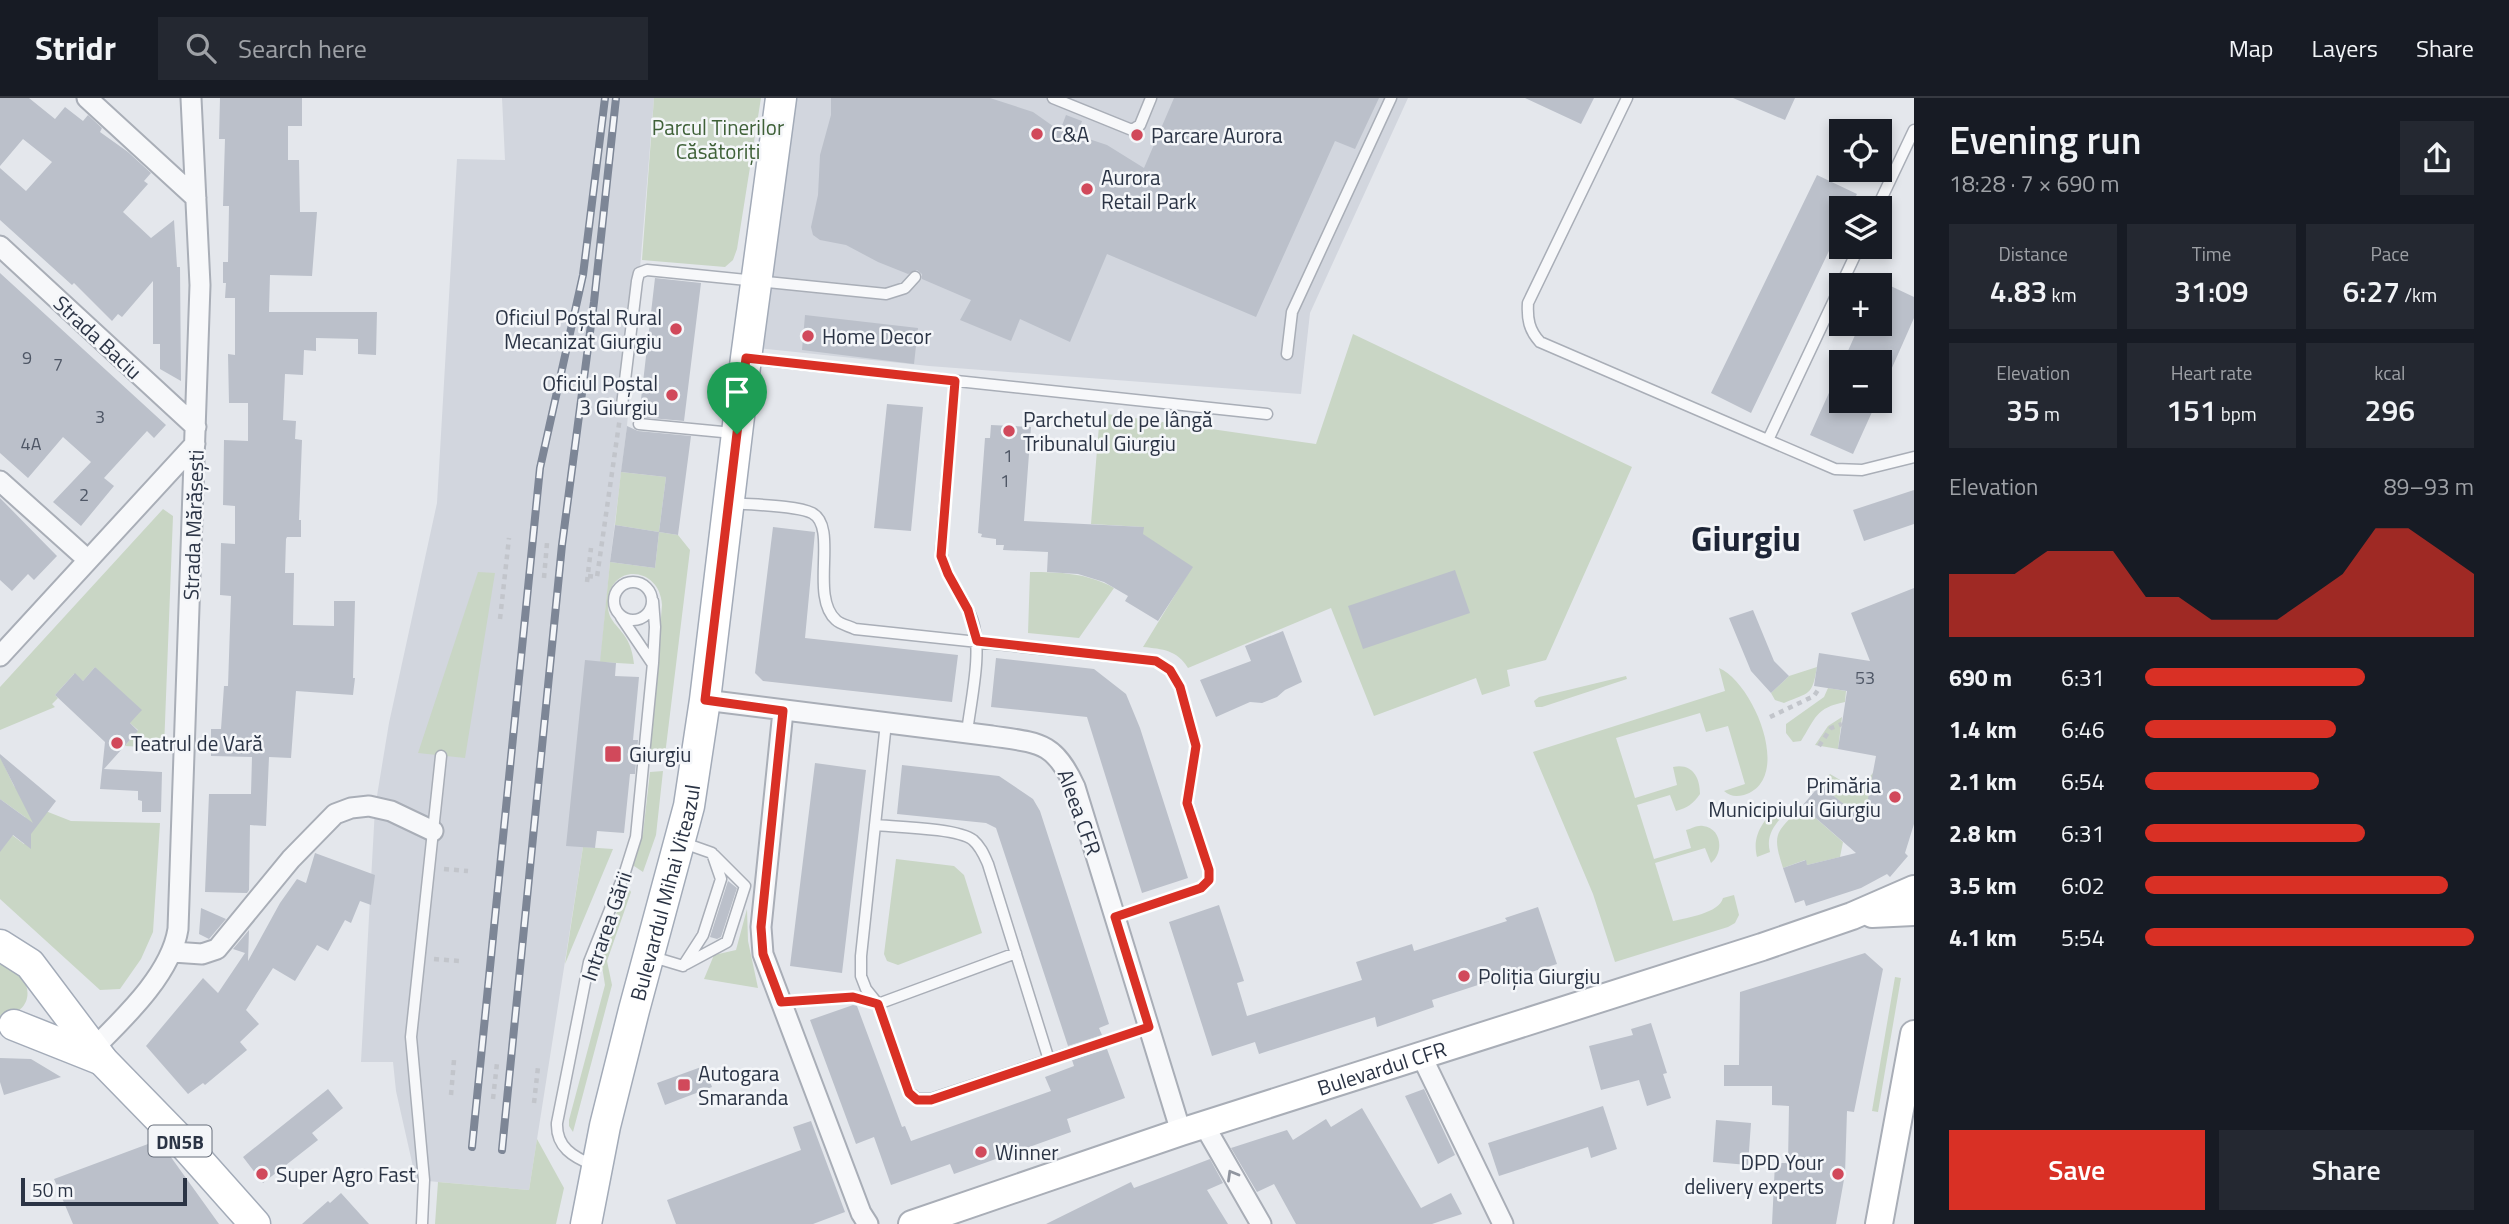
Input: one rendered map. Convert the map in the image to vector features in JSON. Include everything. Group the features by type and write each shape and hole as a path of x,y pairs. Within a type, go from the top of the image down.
{"main road":[{"name":"Bulevardul Mihai Viteazul","path":"586,1224 634,1010 681,842 691,795 781,98"},
{"name":"Bulevardul CFR","path":"912,1224 1192,1129 1852,916 1914,889"},
{"name":"Bulevardul CFR","path":"1852,916 1914,912"},
{"name":"DN5B","path":"4,950 26,960 98,1055 174,1133 255,1224"},
{"name":"DN5B","path":"7,1026 31,1014 38,1003 40,989 37,976"},
{"name":"DN5B","path":"7,1026 98,1055"},
{"path":"1880,1224 1914,1034"}],"street":[{"path":"87,98 196,198"},
{"name":"Strada Mărășești","path":"98,1055 173,952 178,929 200,285 191,98"},
{"name":"Strada Baciu","path":"0,246 196,436"},
{"path":"0,656 196,436"},
{"path":"0,481 88,560"},
{"name":"Aleea CFR","path":"705,700 1031,742 1054,752 1066,767 1075,787 1149,1027 1192,1129 1261,1224"},
{"path":"783,711 761,927 763,954 861,1213 868,1224"},
{"path":"173,952 202,954 217,949 291,859 335,814 351,808 369,806 391,811 433,831"},
{"path":"1422,1055 1503,1224"}],"lane":[{"path":"1053,98 1132,130 1140,125 1151,98"},
{"path":"1287,354 1292,312 1391,98"},
{"path":"1627,98 1528,303 1527,318 1532,333 1539,342 1835,469 1862,470 1914,457"},
{"path":"1883,196 1914,130"},
{"path":"1768,440 1853,259"},
{"path":"622,405 639,273 647,270 886,294 905,288 915,277"},
{"path":"746,358 1267,414"},
{"path":"955,381 941,556 968,610 977,641 967,733"},
{"path":"639,424 737,434"},
{"path":"729,503 798,509 813,514 820,521 824,536 823,577 827,605 835,619 855,629 1156,661 1170,670 1180,687 1196,746 1187,803 1209,870 1209,880 1201,888 1115,917"},
{"path":"619,613 630,620 649,613 653,601 648,588 630,581 618,588 614,602 619,613 653,663"},
{"name":"Intrarea Gării","path":"597,1167 574,1157 556,1134 589,962 625,873 636,837 653,663 653,601"},
{"path":"886,723 861,976 866,989 878,1004 909,1093 917,1100 931,1100 1149,1027"},
{"path":"422,1224 424,1180 411,1037 441,756"},
{"path":"875,825 956,833 972,839 981,849 1049,1060"},
{"path":"649,956 682,966 727,942 745,886 712,853 681,842"},
{"path":"682,966 703,935 722,879 712,853"},
{"path":"781,1002 853,997 878,1004 1016,953"}],"path":[{"path":"591,548 588,579 597,577 622,405"},
{"path":"500,619 509,538"},
{"path":"544,578 547,543"},
{"path":"1770,717 1814,696 1820,687"},
{"path":"1819,746 1831,728 1842,724"},
{"path":"429,867 468,871"},
{"path":"420,958 459,961"},
{"path":"451,1096 454,1060"},
{"path":"493,1100 497,1063"},
{"path":"534,1103 538,1068"}],"shaded area":[{"path":"502,98 654,98 627,426 610,562 583,847 529,1190 416,1180 396,1091 393,1062 361,1062 375,808 389,723 437,503 457,159 505,160"},
{"path":"783,98 1408,98 1310,313 1301,394 929,366 748,347"}],"green space":[{"name":"Parcul Tinerilor Căsătoriți","path":"654,98 761,98 737,249 733,260 725,267 642,260"},
{"path":"1353,334 1632,467 1546,660 1507,670 1510,686 1482,695 1476,678 1374,716 1331,608 1188,668 1174,654 1143,647 1192,567 1140,547 1143,527 1091,524 1100,413 1316,444"},
{"path":"621,472 666,477 659,532 615,525"},
{"path":"163,509 173,516 164,748 125,746 138,730 130,723 95,667 83,681 74,674 55,695 58,698 52,704 55,707 0,730 0,687"},
{"path":"659,532 678,535 690,550 665,755 650,751 662,605 653,582 644,576 624,576 616,582 610,592 608,606 612,620 629,644 634,664 600,662 610,562 655,568"},
{"path":"478,572 495,573 465,758 418,753"},
{"path":"1030,572 1084,576 1114,588 1079,638 1028,633"},
{"path":"1817,667 1808,692 1784,703 1775,700 1771,693 1789,676"},
{"path":"1719,668 1732,677 1745,692 1763,732 1767,752 1766,771 1759,786 1741,796 1733,796 1724,791 1745,784 1728,726 1706,732 1700,713 1616,738 1635,798 1677,785 1673,767 1690,769 1698,782 1700,794 1680,810 1676,811 1670,795 1637,805 1654,859 1691,848 1686,830 1696,827 1703,826 1714,831 1719,842 1718,853 1711,863 1705,848 1655,863 1673,921 1709,911 1723,898 1734,895 1739,915 1735,923 1728,927 1615,962 1593,894 1533,752 1725,691"},
{"path":"1626,676 1627,679 1542,707 1536,707 1534,701 1539,697"},
{"path":"1828,688 1846,691 1845,702 1822,711 1801,741 1793,742 1786,733 1786,724 1824,697"},
{"path":"1842,717 1838,749 1815,745 1828,726"},
{"path":"0,757 14,786 43,810 71,821 160,823 153,932 141,959 120,989 100,990 0,899 0,851 12,835 24,844 31,841 31,838 25,817 0,799"},
{"path":"663,771 656,835 643,872 631,864 643,833 650,772"},
{"path":"1873,773 1872,818 1862,819 1820,785 1830,774 1847,784 1867,780"},
{"path":"1782,802 1790,809 1771,834 1770,852 1757,857 1756,841 1761,826"},
{"path":"1802,806 1843,842 1840,857 1807,865 1805,860 1783,868 1777,839 1782,828"},
{"path":"583,847 613,849 565,964"},
{"path":"896,859 954,866 964,875 982,933 898,965 887,961 884,954"},
{"path":"626,884 631,892 607,961 612,985 573,1132 569,1120 605,985 601,960"},
{"path":"747,909 748,941 758,988 704,979 714,955 736,950"},
{"path":"4,964 22,977 28,994 21,1009 0,1016 0,965"},
{"path":"1895,977 1901,978 1878,1112 1872,1111"},
{"path":"537,1139 564,1188 556,1224 435,1224 438,1182 529,1190"}],"building":[{"path":"0,98 29,98 55,119 65,107 83,121 88,115 102,128 100,132 151,173 144,181 148,184 123,212 151,238 174,220 177,267 180,267 181,381 160,369 160,344 153,344 153,281 122,317 118,314 112,321 74,283 72,285 0,220 0,168 26,191 52,162 23,139 0,166"},
{"path":"220,98 302,98 302,126 288,126 288,160 299,160 300,212 317,212 312,276 270,275 269,312 377,312 376,355 358,354 358,339 316,338 316,351 304,350 303,375 285,374 283,420 296,421 295,439 302,440 299,520 301,537 286,539 285,573 294,573 293,625 334,626 334,601 355,601 355,678 353,695 296,691 291,758 269,757 266,826 250,825 247,893 205,892 209,794 251,794 252,757 211,756 211,729 221,729 224,686 228,686 231,596 220,595 221,543 235,544 235,506 223,505 224,440 248,441 248,403 229,403 228,354 235,355 235,298 225,298 226,283 223,283 223,262 228,262 229,206 223,206 225,139 219,139"},
{"path":"831,98 990,98 1033,112 1060,131 1066,115 1082,121 1077,135 1107,145 1144,168 1174,98 1379,98 1355,149 1335,141 1256,317 1107,254 1070,342 1020,319 1011,341 960,320 971,300 922,279 922,274 917,270 908,274 846,245 820,240 813,235 811,227 818,195 820,155 831,115"},
{"path":"1525,98 1594,98 1581,124"},
{"path":"1733,98 1795,98 1785,120"},
{"path":"1817,175 1857,194 1829,196 1829,251 1751,413 1711,393"},
{"path":"0,273 166,425 154,438 147,431 104,478 114,486 81,526 53,502 91,462 63,437 28,478 0,453"},
{"path":"655,278 701,283 684,421 639,417"},
{"path":"1892,287 1914,297 1914,318 1892,368 1892,350 1848,350 1855,336 1892,336"},
{"path":"805,315 918,328 914,364 802,350"},
{"path":"1829,393 1829,413 1872,413 1853,454 1810,435"},
{"path":"887,404 923,407 911,531 874,528"},
{"path":"991,425 1031,427 1024,521 1144,527 1143,534 1193,567 1158,621 1125,601 1128,596 1104,582 1078,574 1047,572 1048,552 1003,550 1004,545 996,545 996,539 981,537 982,534 978,533 985,438 990,438"},
{"path":"627,426 638,431 691,436 678,535 659,532 666,477 621,472"},
{"path":"1914,490 1914,524 1864,541 1853,510"},
{"path":"0,498 57,556 34,580 28,574 12,591 0,580"},
{"path":"615,525 659,532 655,568 610,562"},
{"path":"773,527 815,532 805,638 958,655 952,702 763,681 755,673"},
{"path":"1455,570 1470,613 1363,649 1348,606"},
{"name":"Primăria Municipiului Giurgiu","path":"1914,588 1914,824 1905,853 1908,856 1890,877 1887,874 1861,888 1806,906 1804,900 1795,903 1783,868 1806,860 1807,865 1856,853 1802,806 1820,785 1864,820 1876,756 1838,749 1847,691 1814,686 1819,653 1870,661 1851,613"},
{"path":"1753,610 1774,661 1789,676 1771,693 1751,671 1729,618"},
{"path":"1283,631 1302,682 1277,697 1262,703 1250,702 1216,717 1200,680 1251,661 1245,646"},
{"path":"996,658 1094,669 1126,694 1140,728 1188,878 1142,893 1087,717 991,707"},
{"path":"585,660 616,663 615,676 639,677 633,740 638,740 635,774 630,774 624,833 597,831 595,848 566,846"},
{"name":"Teatrul de Vară","path":"95,667 142,710 130,723 138,731 104,769 162,772 161,812 142,812 138,791 100,789 105,742 55,695 75,673 83,681"},
{"path":"0,754 56,801 31,834 31,849 13,835 0,852 0,799 33,823"},
{"path":"815,763 866,770 842,973 790,966"},
{"path":"902,765 999,776 1033,799 1040,811 1109,1024 1099,1028 1102,1035 1068,1046 996,828 986,823 897,814"},
{"path":"315,853 375,875 371,905 360,901 351,923 345,920 328,951 317,945 295,981 273,968 246,1010 259,1024 240,1042 247,1050 205,1085 203,1083 188,1094 146,1046 203,978 218,993 245,953 233,949 249,930 248,961 280,903 297,879 306,883"},
{"path":"728,881 737,888 721,937 717,939 710,937"},
{"path":"1219,905 1244,981 1237,983 1247,1016 1362,980 1356,962 1412,944 1414,951 1507,921 1505,918 1538,907 1557,964 1522,975 1521,971 1432,1000 1434,1007 1377,1027 1375,1017 1259,1054 1255,1042 1212,1056 1169,922"},
{"path":"201,908 226,919 209,939 199,934"},
{"path":"1865,953 1883,969 1854,1112 1847,1111 1845,1174 1836,1224 1772,1224 1775,1163 1788,1163 1789,1106 1772,1105 1772,1086 1724,1086 1724,1065 1739,1065 1740,992"},
{"path":"853,1005 857,1006 902,1127 905,1126 911,1141 1051,1091 1045,1077 1074,1066 1072,1060 1107,1049 1125,1098 1067,1119 1071,1132 954,1174 950,1164 891,1185 874,1137 856,1144 810,1020"},
{"path":"1651,1023 1667,1073 1663,1074 1671,1098 1647,1106 1639,1080 1601,1090 1589,1046 1633,1035 1631,1029"},
{"path":"0,1058 31,1059 61,1077 4,1095 0,1082"},
{"name":"Autogara Smaranda","path":"704,1066 712,1087 665,1105 657,1083"},
{"path":"328,1089 343,1108 312,1133 318,1140 263,1183 243,1157"},
{"path":"1424,1089 1455,1155 1438,1164 1405,1096"},
{"path":"1603,1106 1617,1149 1591,1158 1588,1147 1499,1176 1488,1143"},
{"path":"1362,1108 1421,1208 1451,1193 1462,1214 1432,1224 1296,1224 1274,1184 1257,1192 1231,1148 1287,1130 1293,1140 1326,1119 1331,1127"},
{"path":"1716,1120 1751,1123 1748,1165 1713,1162"},
{"path":"811,1121 845,1212 813,1224 676,1224 667,1200 801,1150 793,1127"},
{"path":"148,1144 160,1145 168,1153 219,1224 73,1224 54,1179"},
{"path":"1210,1159 1223,1183 1207,1190 1228,1224 1046,1224 1131,1182 1134,1188"},
{"path":"341,1193 369,1224 302,1224 328,1201 330,1203"}],"railway":[{"path":"472,1147 540,468 583,275 605,98"},
{"path":"502,1150 562,545 594,302 616,98"}],"place":[{"name":"C&A","path":"1037,134"},
{"name":"Parcare Aurora","path":"1137,135"},
{"name":"Aurora Retail Park","path":"1087,189"},
{"name":"Oficiul Poștal Rural Mecanizat Giurgiu","path":"676,329"},
{"name":"Home Decor","path":"808,336"},
{"name":"Oficiul Poștal 3 Giurgiu","path":"672,395"},
{"name":"Parchetul de pe lângă Tribunalul Giurgiu","path":"1009,431"},
{"name":"Teatrul de Vară","path":"117,743"},
{"name":"Giurgiu","path":"613,754"},
{"name":"Primăria Municipiului Giurgiu","path":"1895,797"},
{"name":"Poliția Giurgiu","path":"1464,976"},
{"name":"Autogara Smaranda","path":"684,1085"},
{"name":"Winner","path":"981,1152"},
{"name":"Super Agro Fast","path":"262,1174"},
{"name":"DPD Your delivery experts","path":"1838,1174"}],"district":[{"name":"Giurgiu","path":"1746,538"}],"route":[{"path":"746,358 955,381 941,556 973,621 977,641 1156,661 1170,670 1180,687 1196,746 1187,803 1209,870 1209,880 1201,888 1115,917 1149,1027 931,1100 917,1100 909,1093 878,1004 853,997 781,1002 763,954 761,927 783,711 705,700 737,434 746,358"}]}
